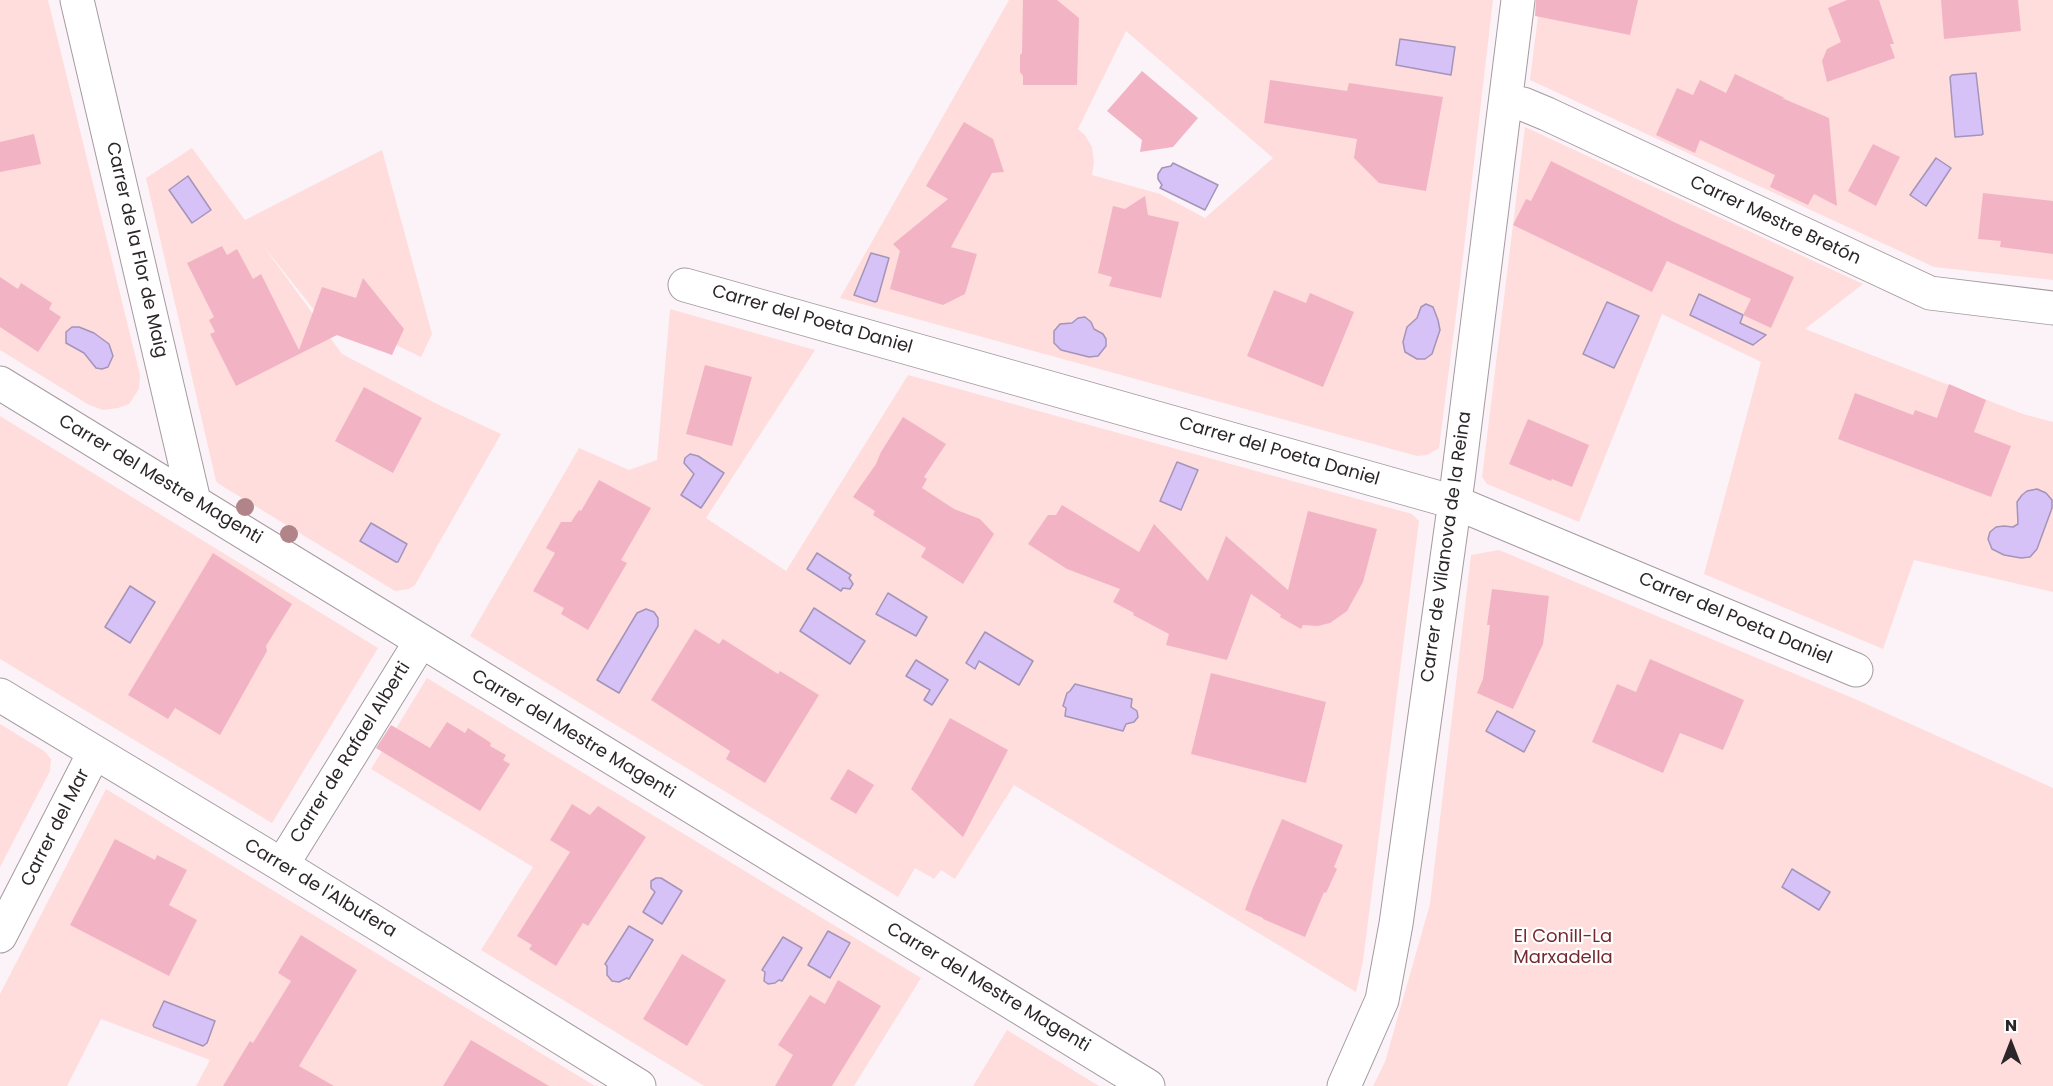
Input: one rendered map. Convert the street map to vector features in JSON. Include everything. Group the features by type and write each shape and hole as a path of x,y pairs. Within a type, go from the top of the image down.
{"street":[{"name":"Carrer de la Flor de Maig","path":"77,0 194,501"},
{"name":"Carrer de Vilanova de la Reina","path":"1344,1086 1382,1000 1396,924 1455,502 1518,0"},
{"name":"Carrer Mestre Bretón","path":"1506,101 1523,104 1547,114 1930,293 2053,308"},
{"name":"Carrer del Poeta Daniel","path":"685,285 1455,502 1856,670"},
{"name":"Carrer del Mestre Magenti","path":"0,383 1148,1086"},
{"name":"Carrer de Rafael Alberti","path":"282,865 421,641"},
{"name":"Carrer de l'Albufera","path":"0,695 282,865 639,1086"},
{"name":"Carrer del Mar","path":"0,936 94,753"}],"green space":[{"path":"0,0 48,0 140,375 139,389 129,404 118,408 103,410 89,405 0,350"},
{"path":"1009,0 1493,0 1439,448 1427,455 1417,456 840,298","holes":["1126,31 1273,158 1205,218 1160,194 1092,175 1094,163 1092,147 1085,135 1078,129"]},
{"path":"1540,0 2053,0 2053,280 1934,267 1530,80"},
{"path":"1525,127 1863,284 1805,329 2023,414 2053,422 2053,592 1914,560 1883,649 1704,574 1761,362 1662,314 1579,522 1487,484 1482,477"},
{"path":"192,148 245,220 382,150 432,334 421,357 371,333 364,345 333,334 262,244 342,354 437,404 501,434 415,585 409,589 395,591 216,481 146,178"},
{"path":"670,309 815,350 706,518 786,571 908,375 1412,514 1419,521 1363,961 1356,992 1014,785 955,879 941,870 934,879 915,868 898,897 470,636 579,448 629,470 657,460"},
{"path":"0,416 378,648 272,823 0,659"},
{"name":"El Conill-La Marxadella","path":"1499,550 1855,699 2053,788 2053,1086 1373,1086 1385,1062 1430,904 1471,555"},
{"path":"427,678 921,978 854,1086 704,1086 481,950 533,867 371,769"},
{"path":"0,724 44,751 51,759 50,771 0,867"},
{"path":"106,789 595,1086 196,1086 210,1060 101,1019 67,1086 0,1086 0,994"},
{"path":"1007,1030 1099,1086 973,1086"}],"shaded area":[{"path":"1400,39 1455,47 1451,75 1396,65"},
{"path":"1976,73 1983,134 1955,137 1950,77"},
{"path":"1936,158 1951,168 1926,206 1910,195"},
{"path":"1173,163 1218,185 1205,210 1160,188 1162,185 1158,174 1162,168 1171,166"},
{"path":"188,176 211,210 192,223 169,190"},
{"path":"871,253 889,258 875,302 854,295"},
{"path":"1699,294 1743,315 1740,323 1766,335 1753,345 1690,315"},
{"path":"1607,302 1639,316 1614,368 1583,354"},
{"path":"1426,304 1433,307 1440,330 1432,354 1425,359 1417,359 1405,352 1403,342 1407,327 1417,318 1421,307"},
{"path":"1085,317 1106,339 1106,346 1098,356 1089,357 1061,350 1054,343 1054,331 1060,324 1072,323 1078,318"},
{"path":"72,327 79,327 94,333 109,344 113,356 108,367 96,368 84,353 66,343 66,332"},
{"path":"690,454 698,456 724,473 701,508 681,495 694,474 684,463 685,458"},
{"path":"1177,462 1198,470 1181,510 1160,501"},
{"path":"2037,489 2046,493 2052,500 2052,508 2037,549 2030,557 2021,558 2004,555 1992,549 1988,539 1990,532 1996,527 2013,527 2018,524 2017,502 2027,491"},
{"path":"371,523 407,544 398,562 360,541"},
{"path":"817,553 851,575 849,578 853,584 850,589 843,588 841,591 807,569"},
{"path":"130,586 155,602 130,643 105,627"},
{"path":"888,593 927,617 916,636 876,614"},
{"path":"814,608 865,641 850,664 800,631"},
{"path":"646,609 654,612 658,618 658,626 619,693 597,680 637,613"},
{"path":"985,632 1033,661 1019,685 979,661 975,669 966,663"},
{"path":"916,660 948,680 932,705 924,700 930,690 906,676"},
{"path":"1075,684 1132,699 1131,707 1137,711 1138,717 1134,722 1126,724 1123,731 1065,716 1066,708 1063,706 1067,693"},
{"path":"1497,711 1535,731 1524,752 1486,731"},
{"path":"1792,869 1830,892 1819,910 1782,887"},
{"path":"661,878 682,891 662,924 643,912 655,892 651,888 651,881"},
{"path":"629,926 653,940 629,979 619,982 612,981 607,975 605,964"},
{"path":"828,931 850,943 830,978 808,965"},
{"path":"783,937 802,948 782,981 768,984 764,981 765,972 762,970"},
{"path":"164,1001 215,1021 207,1043 203,1046 154,1027"}],"building":[{"path":"1023,0 1057,0 1079,18 1077,85 1023,85 1020,55 1022,53"},
{"path":"1536,0 1638,0 1630,35 1535,16"},
{"path":"1847,0 1879,0 1894,44 1890,44 1895,58 1827,82 1822,61 1827,49 1841,42 1828,8"},
{"path":"1941,0 2018,0 2021,31 1944,39"},
{"path":"1142,71 1198,118 1173,147 1140,152 1142,140 1107,111"},
{"path":"1735,74 1785,98 1782,98 1829,118 1837,206 1814,194 1808,205 1770,187 1775,175 1700,140 1695,153 1656,135 1677,88 1693,95 1700,80 1726,93"},
{"path":"1270,80 1347,91 1349,83 1443,97 1426,191 1379,183 1354,158 1357,139 1264,123"},
{"path":"964,122 993,139 1004,172 992,173 951,247 977,254 965,294 943,305 890,289 900,251 893,244 948,199 926,186"},
{"path":"34,134 41,164 0,172 0,142"},
{"path":"1873,144 1900,157 1876,206 1848,191"},
{"path":"1551,161 1676,223 1794,277 1771,328 1743,315 1751,299 1667,261 1652,292 1513,225 1526,199 1531,201"},
{"path":"1983,193 2053,201 2053,254 2000,247 2001,241 1978,239"},
{"path":"1145,196 1148,215 1179,222 1161,298 1109,286 1112,277 1098,273 1113,206 1125,209"},
{"path":"222,246 227,255 237,249 253,279 261,274 299,350 322,287 356,298 363,278 404,329 392,355 337,335 236,386 210,334 215,332 209,320 214,317 187,263"},
{"path":"0,277 18,289 21,283 52,303 49,309 61,317 38,352 0,327"},
{"path":"1274,290 1306,303 1310,293 1354,312 1323,387 1247,356"},
{"path":"705,365 752,377 732,446 686,434"},
{"path":"1949,384 1986,400 1974,432 2011,446 1991,497 1838,439 1855,393 1913,415 1915,410 1937,418"},
{"path":"364,387 422,418 393,473 335,441"},
{"path":"903,417 946,444 924,477 927,479 922,488 954,509 980,519 994,534 963,584 921,557 926,548 873,515 875,511 853,497 876,464"},
{"path":"1528,419 1589,445 1572,487 1509,464"},
{"path":"599,480 651,508 621,560 627,563 588,630 561,614 564,608 533,591 555,553 546,548 561,522 571,522 579,510 581,511"},
{"path":"1062,505 1139,552 1154,524 1208,581 1226,536 1288,590 1308,511 1377,529 1363,582 1347,611 1330,623 1318,626 1303,625 1301,629 1280,617 1281,615 1251,594 1227,660 1166,645 1169,634 1113,602 1120,589 1067,569 1028,544 1048,515 1056,515"},
{"path":"213,553 292,604 266,646 267,651 220,735 175,708 168,719 128,695"},
{"path":"1492,589 1549,596 1543,644 1513,709 1477,693 1483,679"},
{"path":"695,629 719,644 723,639 778,674 780,671 819,695 765,783 726,759 730,751 651,700"},
{"path":"1650,659 1744,700 1723,750 1680,733 1663,773 1592,742 1617,684 1636,692"},
{"path":"1211,673 1326,702 1306,783 1191,754"},
{"path":"950,718 1008,750 963,837 911,789"},
{"path":"447,722 465,733 468,728 491,743 490,746 506,755 503,760 510,764 480,811 376,748 391,725 430,748"},
{"path":"848,769 874,785 856,814 830,799"},
{"path":"572,804 590,815 598,806 646,837 588,926 583,923 556,966 529,949 532,945 517,936 570,852 550,840"},
{"path":"1282,819 1343,845 1334,867 1337,869 1326,893 1324,892 1305,937 1245,910"},
{"path":"115,839 155,860 157,855 187,870 169,905 197,920 169,976 70,925"},
{"path":"301,935 357,970 299,1066 334,1086 223,1086 250,1041 253,1043 291,981 278,973"},
{"path":"682,954 726,980 687,1046 643,1019"},
{"path":"838,980 881,1006 832,1086 775,1086 793,1055 778,1045 810,995 825,1004"},
{"path":"471,1040 549,1086 443,1086"}]}
